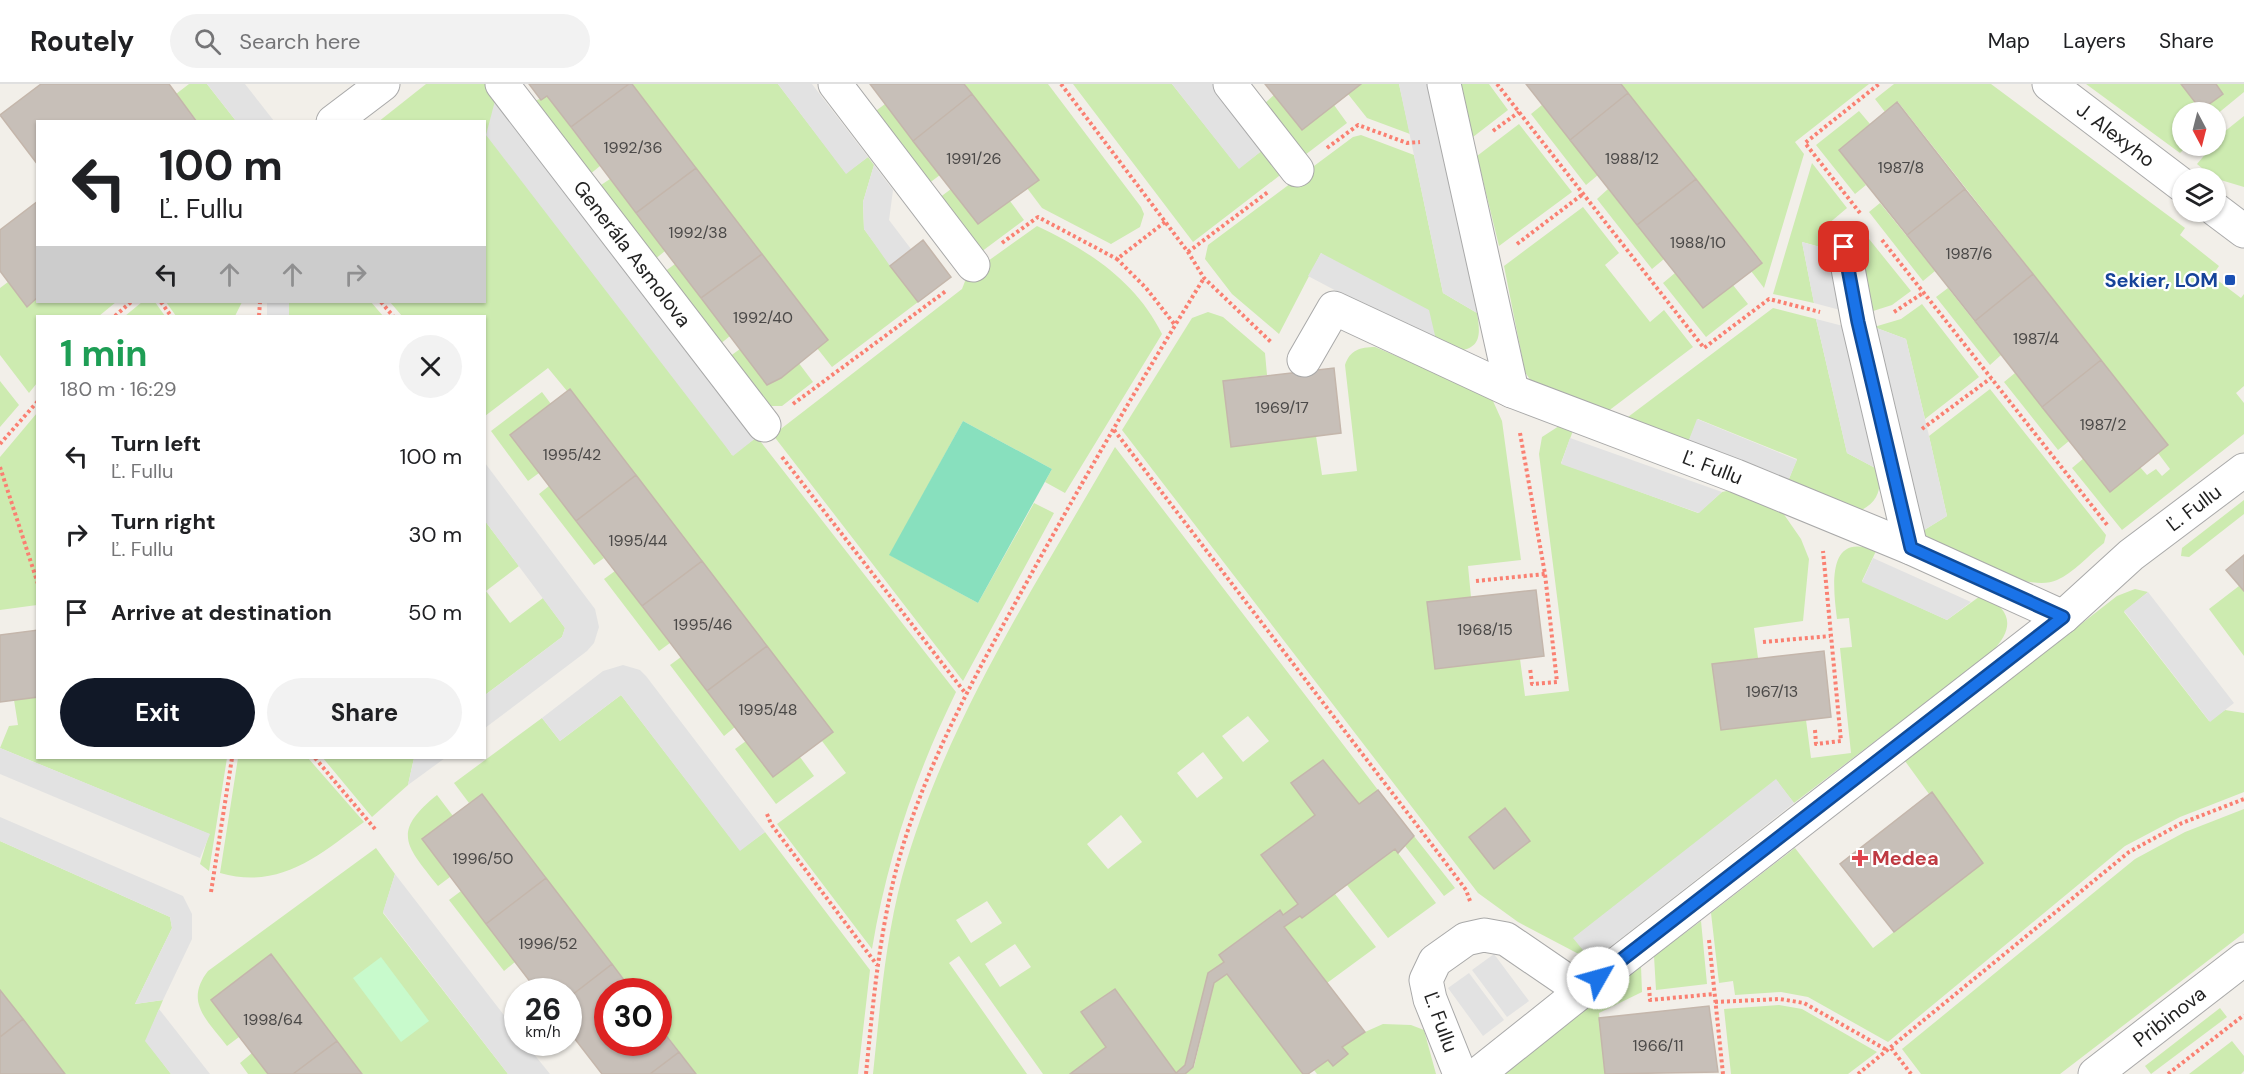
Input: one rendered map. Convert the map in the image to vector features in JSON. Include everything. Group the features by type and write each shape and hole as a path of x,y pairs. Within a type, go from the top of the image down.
{"street":[{"path":"336,120 383,84"},
{"name":"Generála Asmolova","path":"502,84 764,425"},
{"path":"835,84 973,265"},
{"path":"1230,84 1297,170"},
{"path":"1444,84 1512,390"},
{"name":"J. Alexyho","path":"2049,84 2172,177"},
{"path":"2226,218 2244,231"},
{"path":"1844,247 1858,322 1911,548"},
{"name":"Ľ. Fullu","path":"1304,360 1334,308 1512,390 1736,476 1823,514 1911,548 2063,617"},
{"name":"Ľ. Fullu","path":"1478,1074 1647,939 2063,617 2131,555 2244,470"},
{"path":"1484,935 1506,939 1582,991"},
{"name":"Ľ. Fullu","path":"1460,1074 1430,999 1426,980 1435,961 1466,939 1484,935"},
{"name":"Pribinova","path":"2095,1074 2244,959"}],"path":[{"path":"1061,84 1166,222 1204,278 1276,346 1304,360"},
{"path":"1497,84 1704,348 1769,299 1858,322"},
{"path":"1864,218 1805,143 1880,84"},
{"path":"1486,267 1583,194"},
{"path":"966,694 765,436 764,425 955,284 973,265 1038,217 1117,259 1146,288 1175,325"},
{"path":"1117,259 1166,222"},
{"path":"1879,236 2131,555"},
{"path":"866,1074 878,966 895,875 907,834 942,738 1114,430 1204,278"},
{"path":"116,315 130,303"},
{"path":"382,303 392,315"},
{"path":"1889,454 1991,378"},
{"path":"1512,390 1545,574 1557,682 1532,684 1530,668"},
{"path":"0,444 36,403"},
{"path":"1114,430 1466,890 1484,935"},
{"path":"0,467 36,578"},
{"path":"1815,730 1816,744 1841,741 1823,578 1823,514"},
{"path":"1476,581 1545,574"},
{"path":"1763,642 1830,636"},
{"path":"211,892 232,759"},
{"path":"316,759 375,829"},
{"path":"1858,1074 2129,852 2182,823 2244,799"},
{"path":"767,814 771,824 878,966"},
{"path":"1705,895 1723,1074"},
{"path":"1647,939 1650,1000 1714,994"},
{"path":"1715,1002 1780,999 1804,1003 1889,1049 1911,1074"},
{"path":"2168,1074 2244,1015"}],"green space":[{"path":"189,84 207,84 235,120 196,120 176,94"},
{"path":"426,84 487,84 732,455 757,437 956,692 928,754 905,817 886,882 872,949 777,824 846,773 822,741 832,732 570,389 567,391 548,368 486,415 486,315 401,315 391,303 486,303 486,120 381,120"},
{"path":"632,84 778,84 846,173 868,157 874,165 863,202 864,229 918,302 832,367 817,348 827,340"},
{"path":"964,84 1048,84 1141,207 1144,214 1140,227 1111,244 1042,208 1027,188 1038,180"},
{"path":"1073,84 1172,84 1239,168 1264,149 1280,170 1279,176 1193,242"},
{"path":"1361,84 1399,84 1410,134 1367,118 1348,94"},
{"path":"1460,84 1489,84 1508,110 1473,137"},
{"path":"1621,84 1869,84 1795,142 1804,154 1764,288 1751,271 1762,262"},
{"path":"1894,84 1991,84 2172,218 2172,222 2177,222 2185,228 2180,235 2219,266 2212,276 2241,298 2244,294 2244,386 2236,393 2244,403 2244,434 2122,530 2072,468 2084,458 2110,492 2140,467 2147,475 2156,469 2162,476 2170,469 2158,453 2168,445 1898,102 1885,112 1875,99"},
{"path":"2086,84 2244,84 2244,92 2226,107 2226,102 2172,102 2172,147"},
{"path":"1274,95 1302,130 1334,105 1347,123 1305,155 1264,104"},
{"path":"547,96 600,166 589,175 532,102"},
{"path":"885,104 940,175 928,184 873,113"},
{"path":"1542,105 1598,175 1586,185 1531,114"},
{"path":"1859,111 1870,124 1839,150 1866,185 1855,194 1816,145"},
{"path":"2244,116 2244,187 2226,182 2226,168 2202,168 2197,164 2204,156 2226,156 2226,130"},
{"path":"1519,124 1572,192 1499,246 1477,156"},
{"path":"1361,135 1414,155 1443,293 1477,313 1479,329 1477,341 1469,348 1452,351 1321,253 1279,334 1232,294 1205,259 1208,245 1353,137"},
{"path":"1812,163 1847,208 1827,225 1831,250 1802,242 1814,303 1773,294"},
{"path":"610,179 665,251 654,260 598,187"},
{"path":"951,189 978,224 1010,201 1024,220 981,252 939,198"},
{"path":"1608,189 1664,259 1652,269 1597,199"},
{"path":"1880,203 1935,271 1923,281 1869,212"},
{"path":"1583,207 1619,253 1605,265 1650,322 1664,310 1693,347 1607,412 1531,381 1525,372 1504,266"},
{"path":"1037,226 1056,235 1109,269 1139,298 1162,334 1065,493 1045,482 1052,469 963,421 890,555 978,603 1034,503 1054,513 963,681 773,435 962,289 967,276"},
{"path":"1865,234 1911,291 1892,305 1870,312 1855,242"},
{"path":"675,264 730,336 719,345 664,272"},
{"path":"1675,273 1703,308 1733,285 1748,304 1706,337 1663,283"},
{"path":"8,282 27,307 36,298 36,303 115,303 100,315 36,315 36,384 29,393 0,355 0,288"},
{"path":"1948,288 2001,355 1990,365 1936,297"},
{"path":"141,303 156,303 164,315 126,315"},
{"path":"167,303 242,303 236,315 175,315"},
{"path":"289,303 372,303 382,315 289,315"},
{"path":"1922,304 1979,377 1925,419 1906,339 1874,327 1901,319"},
{"path":"1773,308 1816,319 1847,453 1879,470 1880,483 1875,499 1860,511 1786,486 1797,459 1698,419 1687,445 1624,420"},
{"path":"1208,312 1223,317 1265,353 1267,375 1223,381 1231,447 1316,436 1322,475 1357,471 1345,365 1356,350 1365,348 1375,347 1486,394 1493,401 1502,421 1521,560 1468,566 1471,597 1427,602 1435,669 1520,659 1525,696 1569,691 1539,454 1542,437 1559,426 1574,428 1561,463 1698,513 1722,492 1732,490 1774,505 1783,513 1801,539 1809,559 1803,621 1754,628 1758,658 1712,664 1721,730 1806,720 1811,758 1851,753 1840,648 1852,647 1849,618 1837,619 1834,592 1836,565 1848,548 1860,547 1876,551 1862,581 1947,620 1983,594 1993,600 2005,613 2007,627 2004,635 1992,652 1794,803 1776,780 1574,938 1592,961 1518,922 1478,893 1122,430 1192,318"},
{"path":"740,349 773,382 798,362 813,382 782,406 769,406 729,357"},
{"path":"2015,373 2069,441 2058,450 2004,382"},
{"path":"0,381 19,405 0,427"},
{"path":"1990,389 2106,535 2104,543 2057,580 2043,583 2007,576 1967,559 1921,532 1947,516 1929,436"},
{"path":"542,392 551,404 539,473 528,481 491,431"},
{"path":"36,414 36,605 0,610 0,457"},
{"path":"963,421 1052,469 978,603 889,555"},
{"path":"1115,447 1378,790 1359,804 1323,760 1291,783 1315,815 1261,855 1298,904 1283,915 1279,910 1219,955 1224,962 1208,973 1185,1065 1176,1073 1115,989 1081,1012 1106,1047 1070,1074 1043,1074 959,956 949,963 1027,1074 873,1074 891,926 902,877 920,820 967,709 1024,603","holes":["1248,716 1269,741 1243,762 1222,736","1203,752 1223,778 1197,798 1177,773","1121,815 1142,842 1108,869 1087,844","987,901 1002,923 971,943 956,920","1015,944 1031,967 1000,987 985,964"]},
{"path":"549,486 604,558 594,565 539,494"},
{"path":"2244,500 2244,514 2189,557 2181,556 2182,548"},
{"path":"486,522 519,566 486,591"},
{"path":"615,571 670,643 659,651 604,579"},
{"path":"2239,586 2244,591 2244,656 2209,609"},
{"path":"2135,589 2148,592 2124,612 2209,721 2225,710 2244,713 2244,792 2180,817 2125,846 1888,1042 1808,997 1781,992 1735,995 1733,981 1719,983 1711,913 1795,848 1873,948 1983,863 1932,793 1929,794 1905,761 2117,596"},
{"path":"486,591 510,623 543,598 565,628 562,637 486,694"},
{"path":"681,657 735,727 724,736 670,665"},
{"path":"621,695 740,850 765,832 870,970 858,1074 696,1074 672,1042 672,978 623,978 482,795 469,803 454,783 542,718 560,741"},
{"path":"36,697 36,759 227,759 209,871 200,864 209,834 0,748 9,726 18,725 14,700"},
{"path":"746,741 773,777 800,757 814,776 776,804 735,749"},
{"path":"238,759 309,759 364,822 331,847 297,867 261,877 242,877 220,873"},
{"path":"324,759 414,759 408,785 372,817"},
{"path":"437,795 453,816 422,839 450,877 438,886 418,860 408,840 408,830 413,820 422,808"},
{"path":"2244,809 2244,933 2060,1074 1921,1074 1902,1049 2135,859 2185,832"},
{"path":"1414,836 1455,888 1444,896 1405,846"},
{"path":"0,841 170,917 172,928 135,1004 163,1000 146,1041 171,1074 65,1074 0,990"},
{"path":"376,848 395,874 383,913 508,1074 362,1074 271,954 211,1000 239,1037 227,1046 206,1019 198,1001 198,992 208,971"},
{"path":"1395,849 1436,903 1388,938 1347,885"},
{"path":"461,891 515,962 504,971 449,900"},
{"path":"1335,894 1376,947 1327,983 1284,927 1300,916 1302,918"},
{"path":"1701,921 1707,984 1656,990 1654,956"},
{"path":"381,957 429,1021 401,1042 353,978"},
{"path":"1641,966 1642,992 1599,1013 1605,1074 1500,1074"},
{"path":"1227,974 1303,1074 1185,1074 1194,1067 1214,983"},
{"path":"1779,1005 1802,1009 1877,1052 1848,1074 1731,1074 1724,1009"},
{"path":"2220,1008 2227,1017 2151,1074 2145,1066"},
{"path":"1383,1024 1411,1025 1424,1030 1436,1074 1317,1074 1314,1070 1328,1060 1333,1066 1347,1054 1342,1047 1365,1032"},
{"path":"2232,1041 2244,1056 2244,1071 2241,1074 2189,1074"},
{"path":"252,1053 268,1074 248,1074 240,1063"}],"shaded area":[{"path":"207,84 245,84 273,120 235,120"},
{"path":"778,84 812,84 868,157 846,174"},
{"path":"1172,84 1213,84 1264,149 1239,169"},
{"path":"1399,84 1429,84 1477,313 1443,293"},
{"path":"496,97 757,437 733,456 486,135"},
{"path":"874,165 893,190 889,220 911,249 890,266 864,229 863,202"},
{"path":"1802,242 1831,250 1844,311 1814,303"},
{"path":"1321,253 1429,310 1437,344 1308,276"},
{"path":"267,303 289,303 289,315 267,315"},
{"path":"1816,319 1847,327 1879,470 1847,453"},
{"path":"1874,327 1906,339 1929,436 1947,516 1921,532"},
{"path":"1697,419 1797,460 1786,486 1687,445"},
{"path":"1570,438 1722,492 1699,513 1561,464"},
{"path":"486,464 595,609 599,627 594,643 587,651 486,727 486,694 562,637 565,628 486,522"},
{"path":"1873,558 1971,602 1947,620 1862,582"},
{"path":"2148,592 2234,703 2210,722 2124,611"},
{"path":"623,665 640,670 646,676 765,832 740,851 621,695 560,741 542,718 603,671"},
{"path":"0,748 210,834 200,858 0,774"},
{"path":"414,759 444,759 408,785"},
{"path":"1776,779 1794,803 1592,961 1573,938"},
{"path":"0,817 183,896 192,914 192,939 163,1000 135,1004 172,928 170,917 0,841"},
{"path":"395,874 504,1015 504,1056 535,1056 550,1074 508,1074 383,912"},
{"path":"1494,954 1529,1001 1507,1017 1472,970"},
{"path":"1469,973 1504,1020 1483,1036 1448,988"},
{"path":"159,1009 210,1074 171,1074 145,1041"}],"building":[{"path":"41,84 169,84 196,120 36,120 36,162 0,115"},
{"path":"529,84 629,84 571,127 547,96 541,100"},
{"path":"632,84 696,168 636,213 571,127"},
{"path":"870,84 964,84 972,94 913,141"},
{"path":"1265,84 1361,84 1302,130"},
{"path":"1526,84 1621,84 1628,93 1570,140"},
{"path":"2181,84 2216,84 2223,94 2212,102 2195,102"},
{"path":"1628,93 1696,179 1637,225 1570,140"},
{"path":"972,94 1039,180 978,224 913,141"},
{"path":"1897,102 1965,189 1907,235 1839,150"},
{"path":"696,168 762,254 701,298 636,213"},
{"path":"1696,179 1762,263 1703,308 1637,225"},
{"path":"1965,189 2033,274 1975,321 1907,235"},
{"path":"36,203 36,299 27,307 0,271 0,230"},
{"path":"923,240 951,277 918,302 890,266"},
{"path":"762,254 828,340 781,378 767,385 701,298"},
{"path":"2033,274 2101,360 2042,407 1975,321"},
{"path":"2101,360 2168,445 2110,492 2042,407"},
{"path":"1334,368 1341,433 1231,447 1223,381"},
{"path":"570,389 636,475 576,521 510,435"},
{"path":"636,475 702,561 642,606 576,521"},
{"path":"2244,555 2244,591 2226,570"},
{"path":"702,561 767,646 707,691 642,606"},
{"path":"1536,590 1544,656 1435,669 1427,602"},
{"path":"36,630 36,697 0,702 0,635"},
{"path":"767,646 833,732 773,777 707,691"},
{"path":"1824,651 1831,717 1721,730 1712,664"},
{"path":"1323,760 1359,804 1378,790 1414,836 1398,853 1395,849 1302,918 1300,916 1284,927 1365,1032 1342,1047 1348,1054 1333,1066 1328,1060 1308,1074 1303,1074 1227,974 1214,983 1193,1067 1185,1074 1070,1074 1106,1047 1081,1012 1115,989 1176,1073 1185,1065 1208,973 1224,962 1219,955 1280,910 1283,915 1298,904 1261,855 1315,815 1291,783"},
{"path":"1932,792 1983,863 1894,932 1840,864"},
{"path":"482,794 546,878 486,924 422,839"},
{"path":"1505,808 1530,841 1494,869 1469,837"},
{"path":"546,878 612,964 582,987 582,978 527,978 486,924"},
{"path":"271,954 337,1041 293,1074 268,1074 211,1000"},
{"path":"612,964 622,978 594,978 594,1056 672,1056 672,1043 679,1052 650,1074 602,1074 582,1048 582,987"},
{"path":"0,990 23,1019 0,1037"},
{"path":"1709,1006 1718,1072 1605,1074 1599,1018"},
{"path":"23,1019 65,1074 0,1074 0,1037"},
{"path":"337,1041 362,1074 293,1074"},
{"path":"679,1052 696,1074 650,1074"}],"place":[{"name":"Sekier, LOM","path":"2230,280"},
{"name":"Medea","path":"1860,858"}],"route":[{"path":"1598,978 2063,617 1911,548 1858,322 1844,247"}]}
